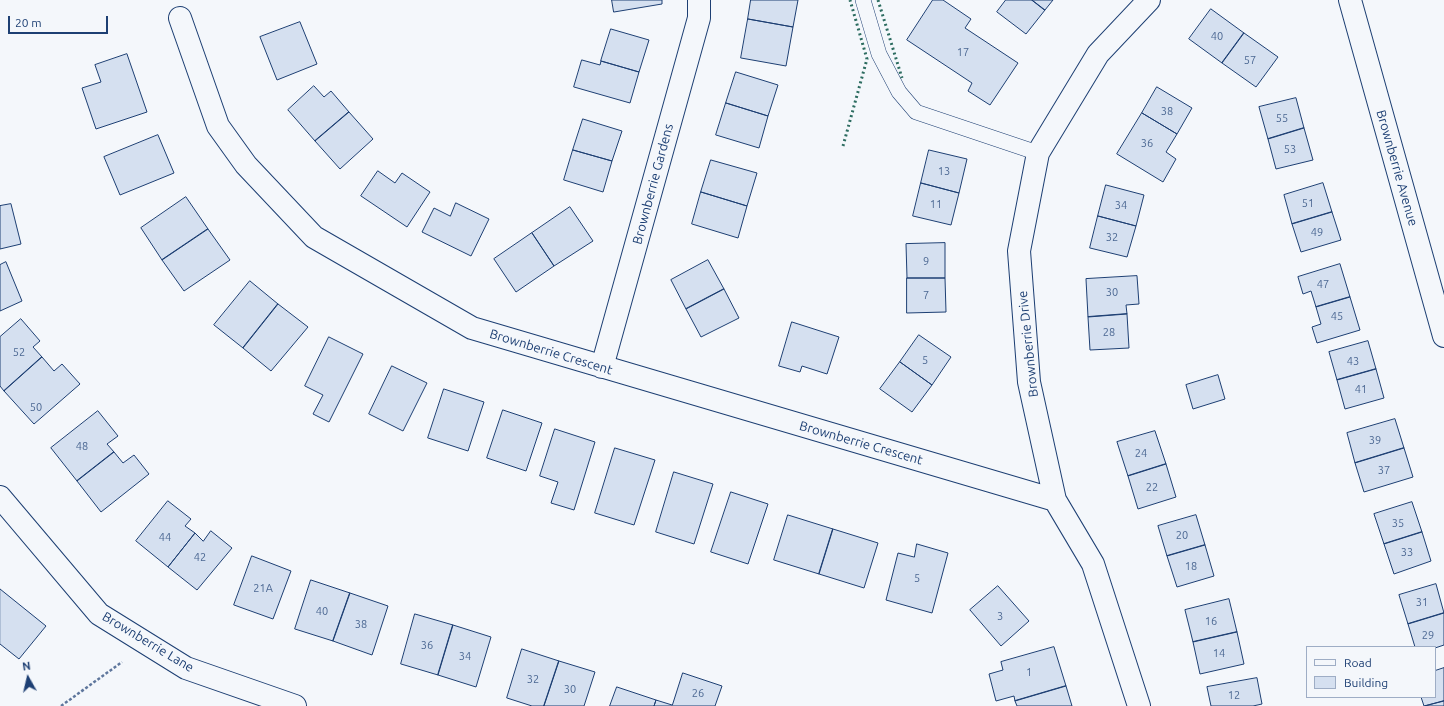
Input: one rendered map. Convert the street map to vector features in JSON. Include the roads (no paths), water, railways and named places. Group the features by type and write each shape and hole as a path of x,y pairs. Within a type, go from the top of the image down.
{"street":[{"name":"Brownberrie Gardens","path":"602,368 699,18 699,0"},
{"name":"Brownberrie Drive","path":"1139,706 1093,564 1055,500 1029,382 1019,251 1038,153 1098,54 1149,0"},
{"name":"Brownberrie Avenue","path":"1350,0 1444,336"},
{"name":"Brownberrie Crescent","path":"180,18 218,126 246,165 314,237 472,328 602,368 1055,500"},
{"name":"Brownberrie Lane","path":"0,497 99,614 186,668 295,706"}],"lane":[{"path":"863,0 879,54 899,92 916,112 1038,153"}]}
